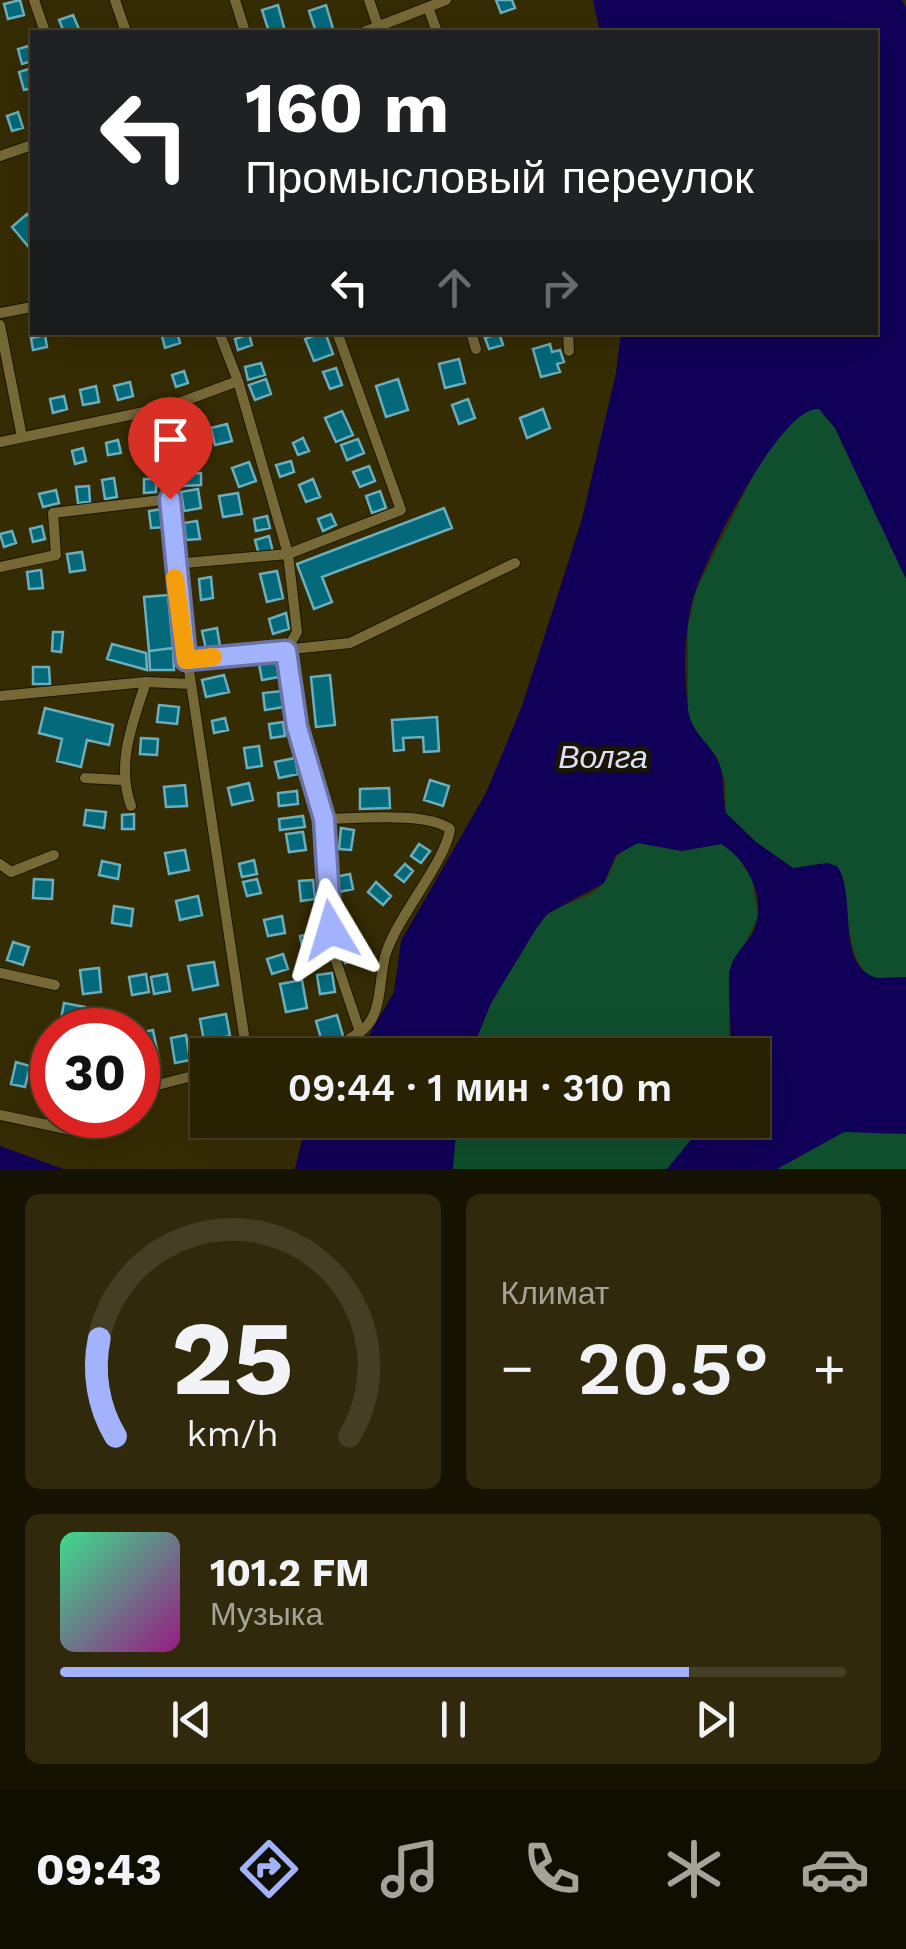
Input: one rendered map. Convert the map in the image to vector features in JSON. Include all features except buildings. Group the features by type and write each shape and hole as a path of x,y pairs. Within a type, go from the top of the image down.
{"street":[{"path":"34,0 44,30"},
{"path":"116,0 125,30"},
{"path":"235,0 245,30"},
{"path":"369,0 379,30 446,0"},
{"path":"428,7 436,30"},
{"path":"0,156 30,146"},
{"path":"0,313 30,307"},
{"path":"0,325 22,437"},
{"path":"220,335 238,381 288,554 297,632 286,651 297,727 324,819 334,958 358,1030"},
{"path":"173,564 288,554 401,510 338,335"},
{"path":"472,335 476,349"},
{"path":"568,335 569,351"},
{"path":"0,442 168,407 238,381"},
{"path":"168,407 173,564 244,1038"},
{"path":"0,567 56,555 53,514 170,499"},
{"path":"186,660 350,643 515,563"},
{"path":"0,696 146,682 191,684"},
{"path":"131,806 122,780 130,732 146,682"},
{"path":"86,778 122,780"},
{"path":"324,819 394,818 444,824 450,830 385,955 376,1011 347,1038"},
{"path":"0,864 11,872 54,855"},
{"path":"0,973 55,985"},
{"path":"160,1084 190,1077"},
{"path":"0,1114 30,1120"}],"green space":[{"path":"811,408 819,409 835,428 906,579 906,977 874,977 858,961 842,874 827,863 793,868 756,842 726,813 725,780 717,757 695,733 688,714 688,626 697,588 761,460 794,418"},
{"path":"638,843 682,851 721,844 735,852 752,880 758,916 729,978 729,1038 476,1038 504,978 539,923 556,909 599,888 617,857"},
{"path":"906,1034 906,1169 453,1169 456,1138 770,1138 770,1110"}],"water":[{"name":"Волга","path":"593,0 902,0 906,8 906,579 835,428 819,409 803,415 764,459 710,556 692,602 685,669 688,709 693,725 720,767 726,813 756,842 793,868 827,863 837,866 843,879 856,959 864,971 877,978 906,977 906,1134 844,1132 777,1169 667,1169 692,1138 770,1138 770,1038 731,1038 730,969 757,922 757,896 748,871 721,844 682,851 638,843 616,855 604,883 547,914 491,1003 477,1038 368,1038 394,992 401,941 486,793 522,706 582,519 616,373 621,335 878,335 878,30 600,30"},
{"path":"303,1138 456,1138 453,1169 295,1169"},
{"path":"0,1146 63,1169 0,1169"}],"slow traffic":[{"path":"175,578 186,660 213,657"}],"route":[{"path":"170,499 173,564 186,660 286,651 297,727 324,819 324,872 331,930"}]}
